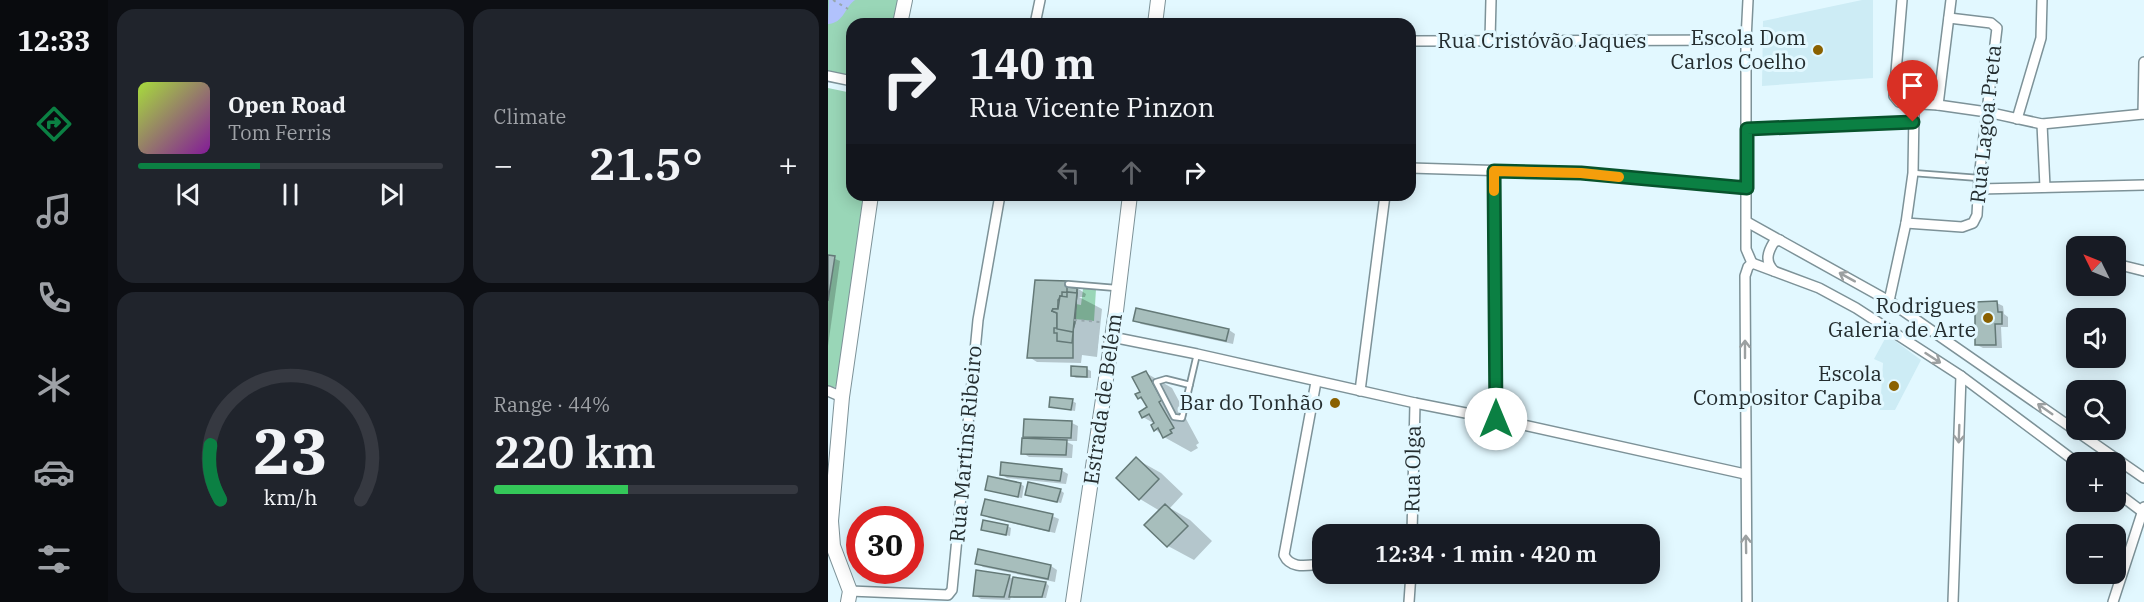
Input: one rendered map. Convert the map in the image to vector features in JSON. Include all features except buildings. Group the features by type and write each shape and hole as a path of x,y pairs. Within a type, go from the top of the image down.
{"street":[{"path":"901,18 905,0"},
{"path":"1036,18 1040,0"},
{"path":"1156,18 1158,0"},
{"path":"1490,40 1491,0"},
{"path":"1748,0 1746,249 1752,263 1819,288 1856,308 1961,376 2066,455"},
{"path":"1902,0 1894,96 1899,102 1917,107"},
{"path":"1938,105 1951,0"},
{"path":"2017,119 2041,38 2042,0"},
{"name":"Rua Lagoa Preta","path":"1906,223 1962,227 1972,223 1977,215 1979,178 1997,28 1995,24 1949,18"},
{"name":"Rua Cristóvão Jaques","path":"1416,41 1746,40"},
{"path":"1889,301 1906,223 1913,173 1914,111 1917,107 1921,104 1938,105 1987,112 2042,124 2143,114 2144,63"},
{"path":"828,76 846,80"},
{"path":"1747,129 1913,122"},
{"path":"2042,124 2045,187"},
{"path":"1416,168 1581,173 1747,188"},
{"path":"1494,171 1496,419"},
{"path":"1979,189 2144,185"},
{"path":"849,597 843,568 834,546 830,521 842,397 870,201"},
{"name":"Rua Martins Ribeiro","path":"849,597 948,595 952,590 978,321 999,201"},
{"name":"Estrada de Belém","path":"1073,602 1119,288 1129,201"},
{"path":"1360,391 1384,201"},
{"path":"1747,222 1889,301 2144,478"},
{"path":"1774,272 1768,262 1768,253 1774,242 1780,240"},
{"path":"1747,602 1744,276 1752,263"},
{"path":"2126,266 2144,271"},
{"path":"1113,330 1197,354 1316,382 1745,474"},
{"path":"1953,602 1961,376"},
{"path":"1312,564 1293,565 1284,555 1316,382"},
{"path":"828,391 842,397"},
{"name":"Rua Olga","path":"1412,524 1414,403"},
{"path":"2113,602 2143,510 2126,498"},
{"path":"1409,602 1410,584"}],"lane":[{"path":"1913,173 1979,178"},
{"path":"1068,284 1119,288"},
{"path":"1190,385 1166,379 1156,382 1174,417 1182,418 1190,385 1197,354"}],"path":[{"path":"833,0 848,9"},
{"path":"1074,320 1113,330"}],"shaded area":[{"name":"Escola Dom Carlos Coelho","path":"1862,0 1873,0 1873,78 1762,86 1763,21"},
{"name":"Escola Compositor Capiba","path":"1887,335 1921,360 1895,410 1880,410 1883,363 1874,359"}],"green space":[{"path":"828,0 900,0 897,18 846,18 846,77 828,74"},
{"path":"828,88 846,92 846,201 866,201 839,382 835,387 828,387"},
{"path":"1083,289 1096,289 1094,321 1075,319 1076,304 1081,305"}],"water":[{"path":"829,0 855,0 841,18 828,24"}],"slow traffic":[{"path":"1494,191 1494,171 1581,173 1619,177"}],"place":[{"name":"Escola Dom Carlos Coelho","path":"1818,50"},
{"name":"Rodrigues Galeria de Arte","path":"1988,318"},
{"name":"Escola Compositor Capiba","path":"1894,386"},
{"name":"Bar do Tonhão","path":"1335,403"}],"route":[{"path":"1496,419 1494,171 1581,173 1747,188 1747,129 1913,122"}]}
